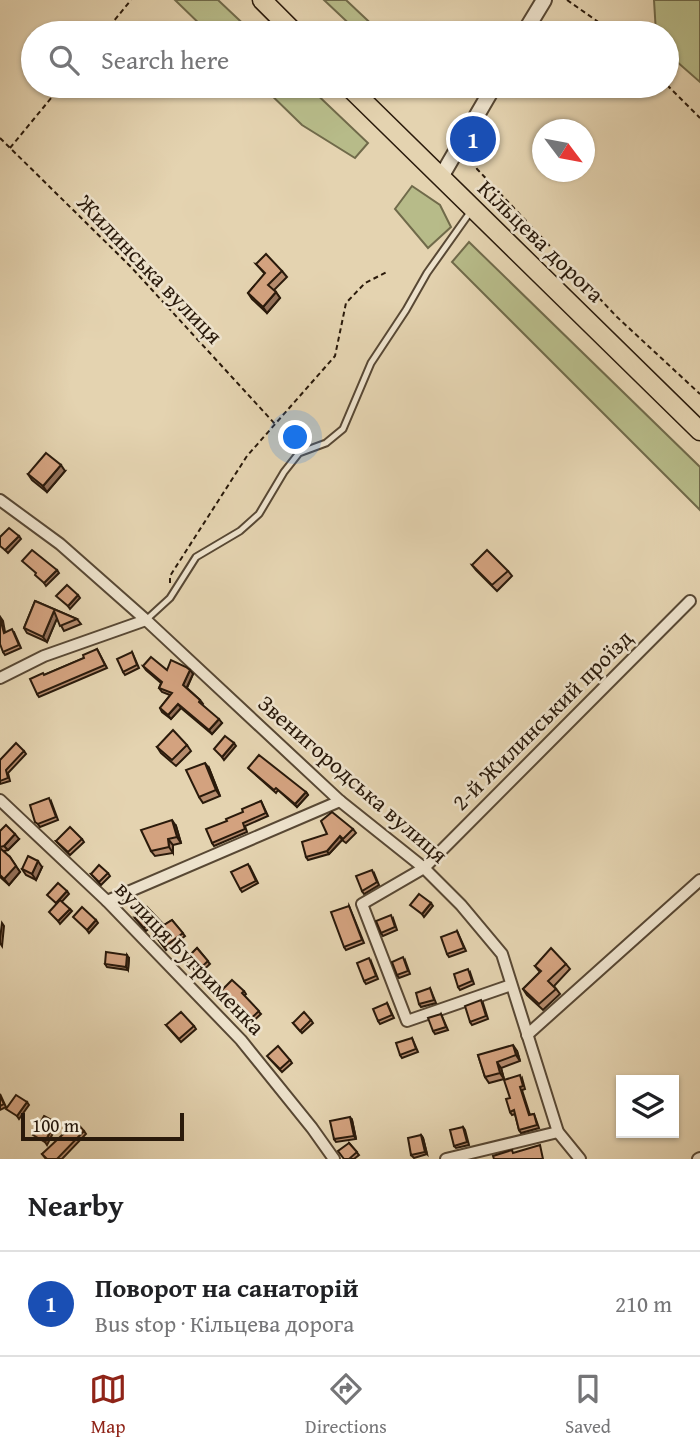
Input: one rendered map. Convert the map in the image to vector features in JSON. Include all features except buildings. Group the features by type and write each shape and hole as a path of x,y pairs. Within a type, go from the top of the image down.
{"highway":[{"path":"262,0 283,21"},
{"name":"Кільцева дорога","path":"360,98 700,431"}],"street":[{"path":"531,21 544,0"},
{"path":"440,177 487,98"},
{"name":"Звенигородська вулиця","path":"0,499 60,544 146,620 340,801 424,868 461,905 502,954 558,1132 580,1159"},
{"name":"2-й Жилинський проїзд","path":"511,985 407,1021 362,904 424,868 690,601"},
{"path":"0,678 44,656 146,620"},
{"name":"вулиця Бугрименка","path":"0,800 107,901 241,1040 334,1159"},
{"path":"107,901 340,801"},
{"path":"527,1035 700,880"},
{"path":"446,1159 558,1132"}],"lane":[{"path":"146,620 170,598 196,557 240,531 259,514 284,472 299,453 326,443 343,429 371,363 427,273 473,209"}],"path":[{"path":"114,21 131,0"},
{"path":"567,0 597,21"},
{"path":"679,97 700,118"},
{"path":"9,149 51,98"},
{"name":"Жилинська вулиця","path":"0,138 131,267 275,424"},
{"path":"462,141 472,153 477,169 617,317 700,394"},
{"path":"170,598 170,576 247,456 335,356 346,303 365,283 387,272"}],"green space":[{"path":"175,0 218,0 240,21 197,21"},
{"path":"324,0 346,0 368,21 346,21"},
{"path":"654,0 700,0 700,82 679,64 679,21 655,21"},
{"path":"274,98 321,98 368,143 355,158 302,125"},
{"path":"412,186 440,205 451,227 428,248 395,209"},
{"path":"469,242 700,467 700,510 452,262"}],"place":[{"name":"Поворот на санаторій","path":"473,139"}]}
